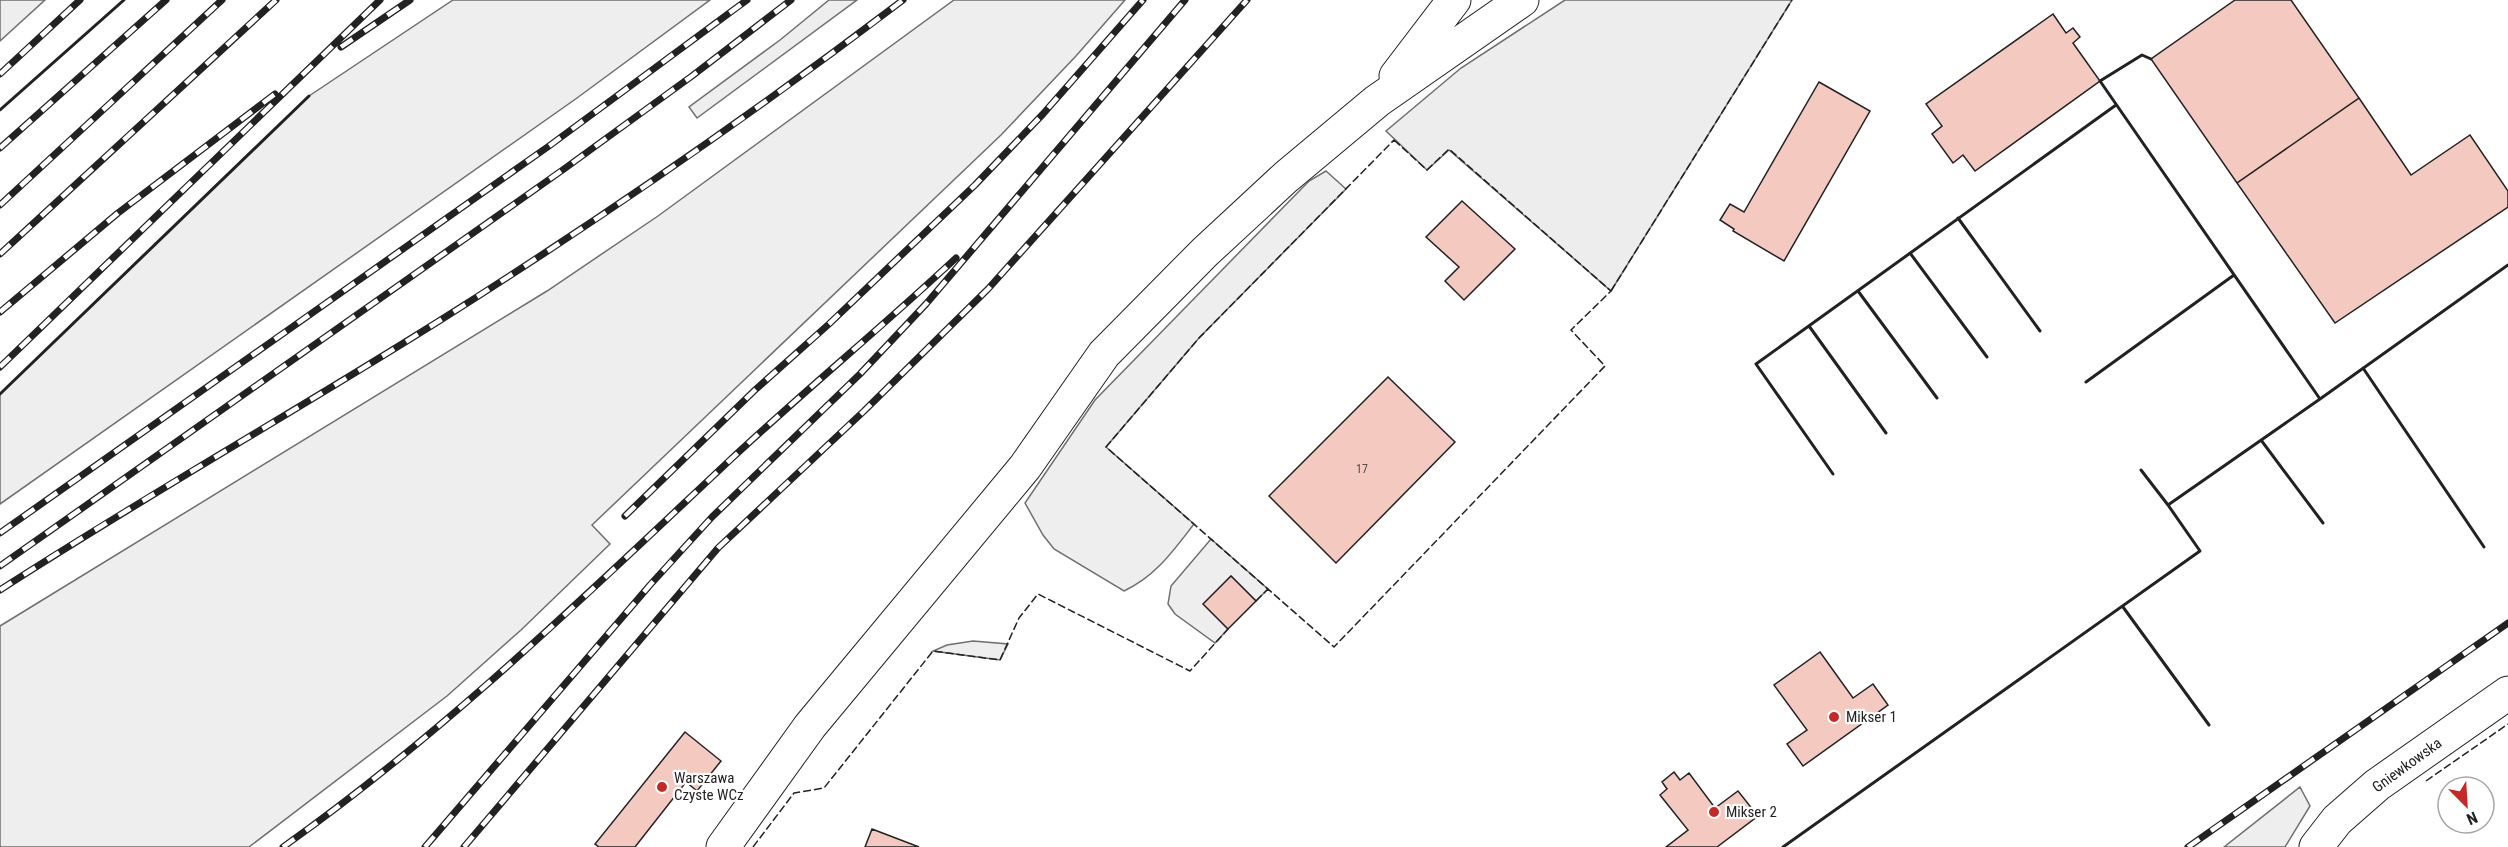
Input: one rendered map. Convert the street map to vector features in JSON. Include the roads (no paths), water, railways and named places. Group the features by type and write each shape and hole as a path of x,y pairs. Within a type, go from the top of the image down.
{"street":[{"path":"1377,101 1454,0"},
{"path":"723,847 810,726 1025,467 1104,354 1205,252 1278,185 1377,101 1522,0"},
{"name":"Gniewkowska","path":"2316,847 2337,820 2377,785 2508,693"}],"railway":[{"path":"0,74 80,0"},
{"path":"0,148 166,0"},
{"path":"0,205 222,0"},
{"path":"0,254 276,0"},
{"path":"0,367 380,0"},
{"path":"341,47 410,0"},
{"path":"0,533 549,146 747,0"},
{"path":"0,566 564,169 692,76 791,0"},
{"path":"0,590 439,321 558,244 732,125 903,0"},
{"path":"625,516 755,390 829,324 975,185 1043,114 1143,0"},
{"path":"425,847 650,585 712,517 860,374 926,304 1185,0"},
{"path":"464,847 718,548 864,411 988,289 1247,0"},
{"path":"0,312 118,213 275,94"},
{"path":"283,847 400,758 512,662 757,435 956,258"},
{"path":"2188,847 2508,623"}],"place":[{"name":"Mikser 1","path":"1834,717"},
{"name":"Warszawa Czyste WCz","path":"662,787"},
{"name":"Mikser 2","path":"1714,812"}]}
